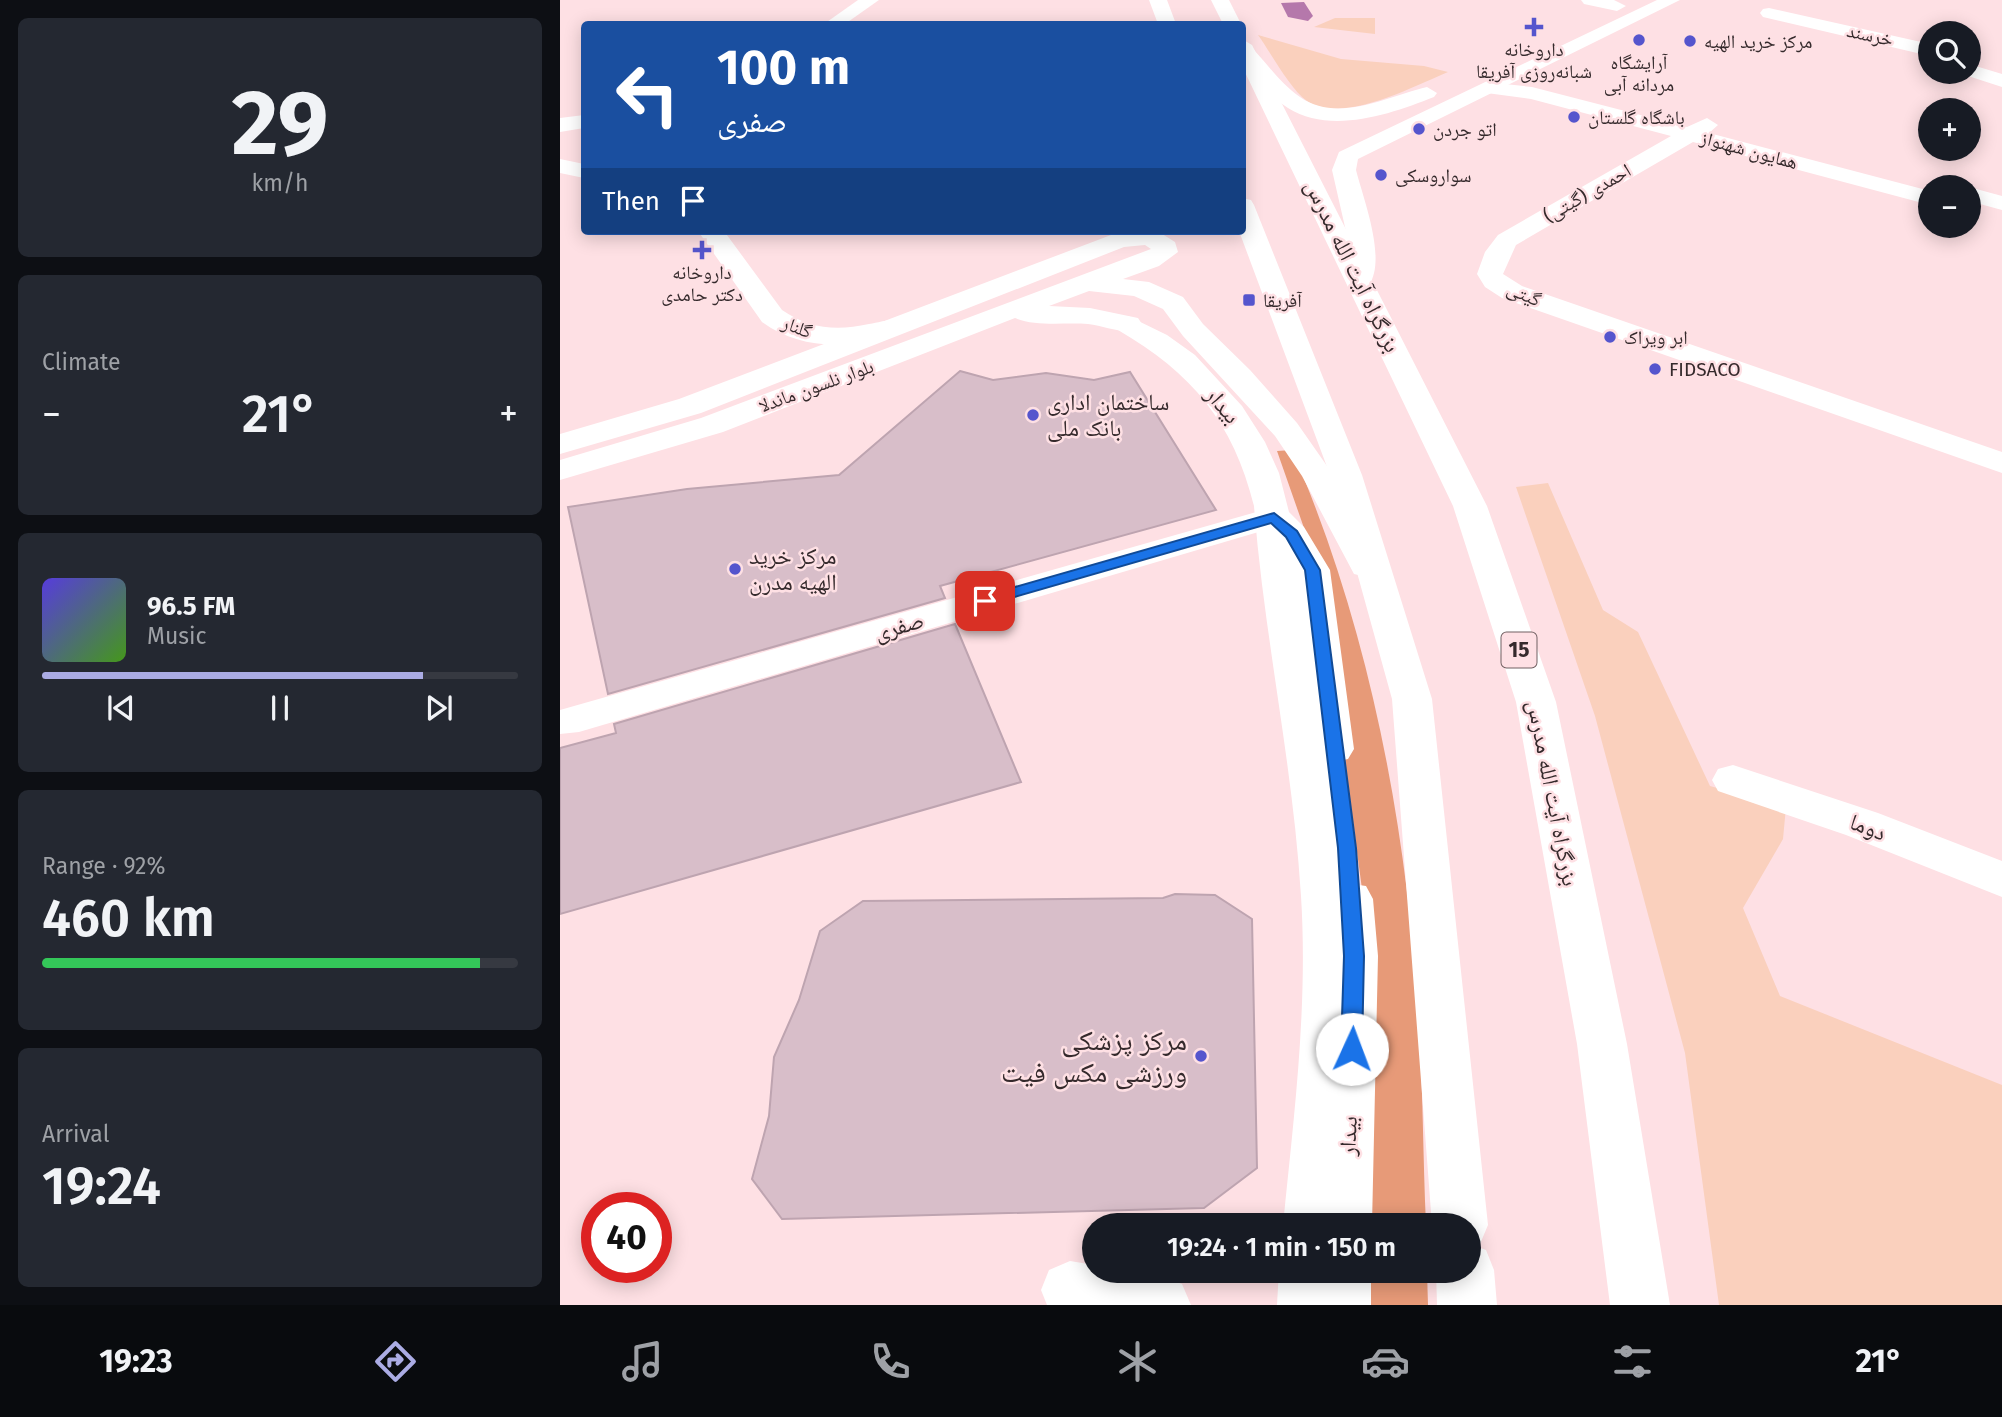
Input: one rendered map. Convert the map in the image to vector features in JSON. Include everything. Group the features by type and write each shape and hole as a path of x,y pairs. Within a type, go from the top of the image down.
{"main road":[{"path":"840,0 868,1"},
{"path":"1158,0 1166,21"},
{"name":"بزرگراه آیت الله مدرس","path":"1220,0 1231,21"},
{"path":"1590,0 1624,3"},
{"path":"1246,47 1294,102 1320,111 1360,111 1389,106 1473,80 1529,68 1671,0"},
{"path":"838,21 868,1"},
{"path":"1360,279 1363,250 1344,170 1347,157 1360,147 1410,124 1473,80 1624,3"},
{"name":"خرسند","path":"1769,13 1918,47"},
{"name":"بزرگراه آیت الله مدرس","path":"1246,51 1471,506 1536,702 1602,1044 1640,1305"},
{"name":"همایون شهنواز","path":"1529,68 1549,83 1918,194"},
{"path":"1981,74 2002,81"},
{"name":"همایون شهنواز","path":"1473,80 1918,181"},
{"path":"1360,111 1351,119 1366,127 1390,129 1410,124"},
{"path":"560,125 581,122"},
{"name":"احمدی (گیتی)","path":"1496,261 1501,246 1507,240 1698,129"},
{"path":"560,166 581,170"},
{"path":"1981,197 2002,203"},
{"path":"1981,211 2002,217"},
{"path":"1246,215 1346,475 1412,699 1459,1213"},
{"name":"گلنار","path":"714,235 772,316 784,325 810,334 839,338 873,333 924,317"},
{"path":"1064,276 1116,235"},
{"name":"گیتی","path":"2002,439 1516,272 1496,261 1490,274 1494,281 1512,292 2002,463"},
{"path":"1064,276 1124,285 1165,297 1178,310 1193,330 1239,376 1286,430 1333,502 1384,597"},
{"name":"بلوار نلسون ماندلا","path":"560,444 690,406 924,317 1064,276"},
{"name":"بلوار نلسون ماندلا","path":"560,470 712,425 848,375 986,319 1064,276"},
{"path":"1128,324 1121,314 1131,304 1154,302 1178,310"},
{"path":"986,319 1052,313 1128,324"},
{"name":"بیدار","path":"1128,324 1148,334 1177,356 1217,395 1236,419 1257,457 1274,517 1274,539 1321,848 1327,952 1325,1040 1312,1213"},
{"name":"بیدار","path":"1274,517 1292,534 1312,570 1347,848 1354,956 1344,1213"},
{"name":"صفری","path":"565,722 1274,517"},
{"name":"دوما","path":"1733,780 1862,824 2002,880"},
{"path":"1307,1305 1308,1283"},
{"path":"1340,1305 1341,1283"},
{"path":"1466,1283 1467,1305"},
{"path":"1070,1290 1161,1305"}],"shaded area":[{"path":"1304,2 1313,16 1308,21 1288,17 1281,3"},
{"path":"1335,18 1375,18 1375,34 1314,27"},
{"path":"1258,35 1341,59 1424,66 1448,72 1378,101 1339,109 1322,107 1307,101 1294,88"},
{"path":"1292,450 1319,518 1343,588 1380,730 1405,876 1413,950 1419,1023 1426,1213 1356,1213 1364,904 1327,628 1304,528 1277,451"},
{"path":"1548,483 1603,610 1638,632 1710,786 1786,807 1783,839 1743,908 1780,996 2002,1085 2002,1305 1719,1305 1685,1053 1595,716 1516,487"},
{"path":"1353,1283 1427,1283 1428,1305 1352,1305"}],"building":[{"path":"960,371 993,380 1046,373 1094,380 1130,372 1216,510 940,586 945,598 608,694 568,507 687,489 839,475"},
{"path":"955,624 1021,782 560,914 560,748 616,733 614,724"},
{"path":"1175,894 1215,895 1252,919 1257,1168 1204,1208 782,1219 752,1179 769,1116 774,1057 799,1000 820,931 863,901 1163,898"}],"place":[{"name":"داروخانه شبانه‌روزی آفریقا","path":"1534,27"},
{"name":"آرایشگاه مردانه آبی","path":"1639,40"},
{"name":"مرکز خرید الهیه","path":"1690,41"},
{"name":"باشگاه گلستان","path":"1574,117"},
{"name":"اتو جردن","path":"1419,129"},
{"name":"سواروسکی","path":"1381,175"},
{"name":"داروخانه دکتر حامدی","path":"702,250"},
{"name":"آفریقا","path":"1249,300"},
{"name":"ابر ویراک","path":"1610,337"},
{"name":"FIDSACO","path":"1655,369"},
{"name":"ساختمان اداری بانک ملی","path":"1033,415"},
{"name":"مرکز خرید الهیه مدرن","path":"735,569"},
{"name":"مرکز پزشکی ورزشی مکس فیت","path":"1201,1056"}],"route":[{"path":"985,601 1274,517 1292,534 1312,570 1347,848 1354,956 1352,1049"}]}
